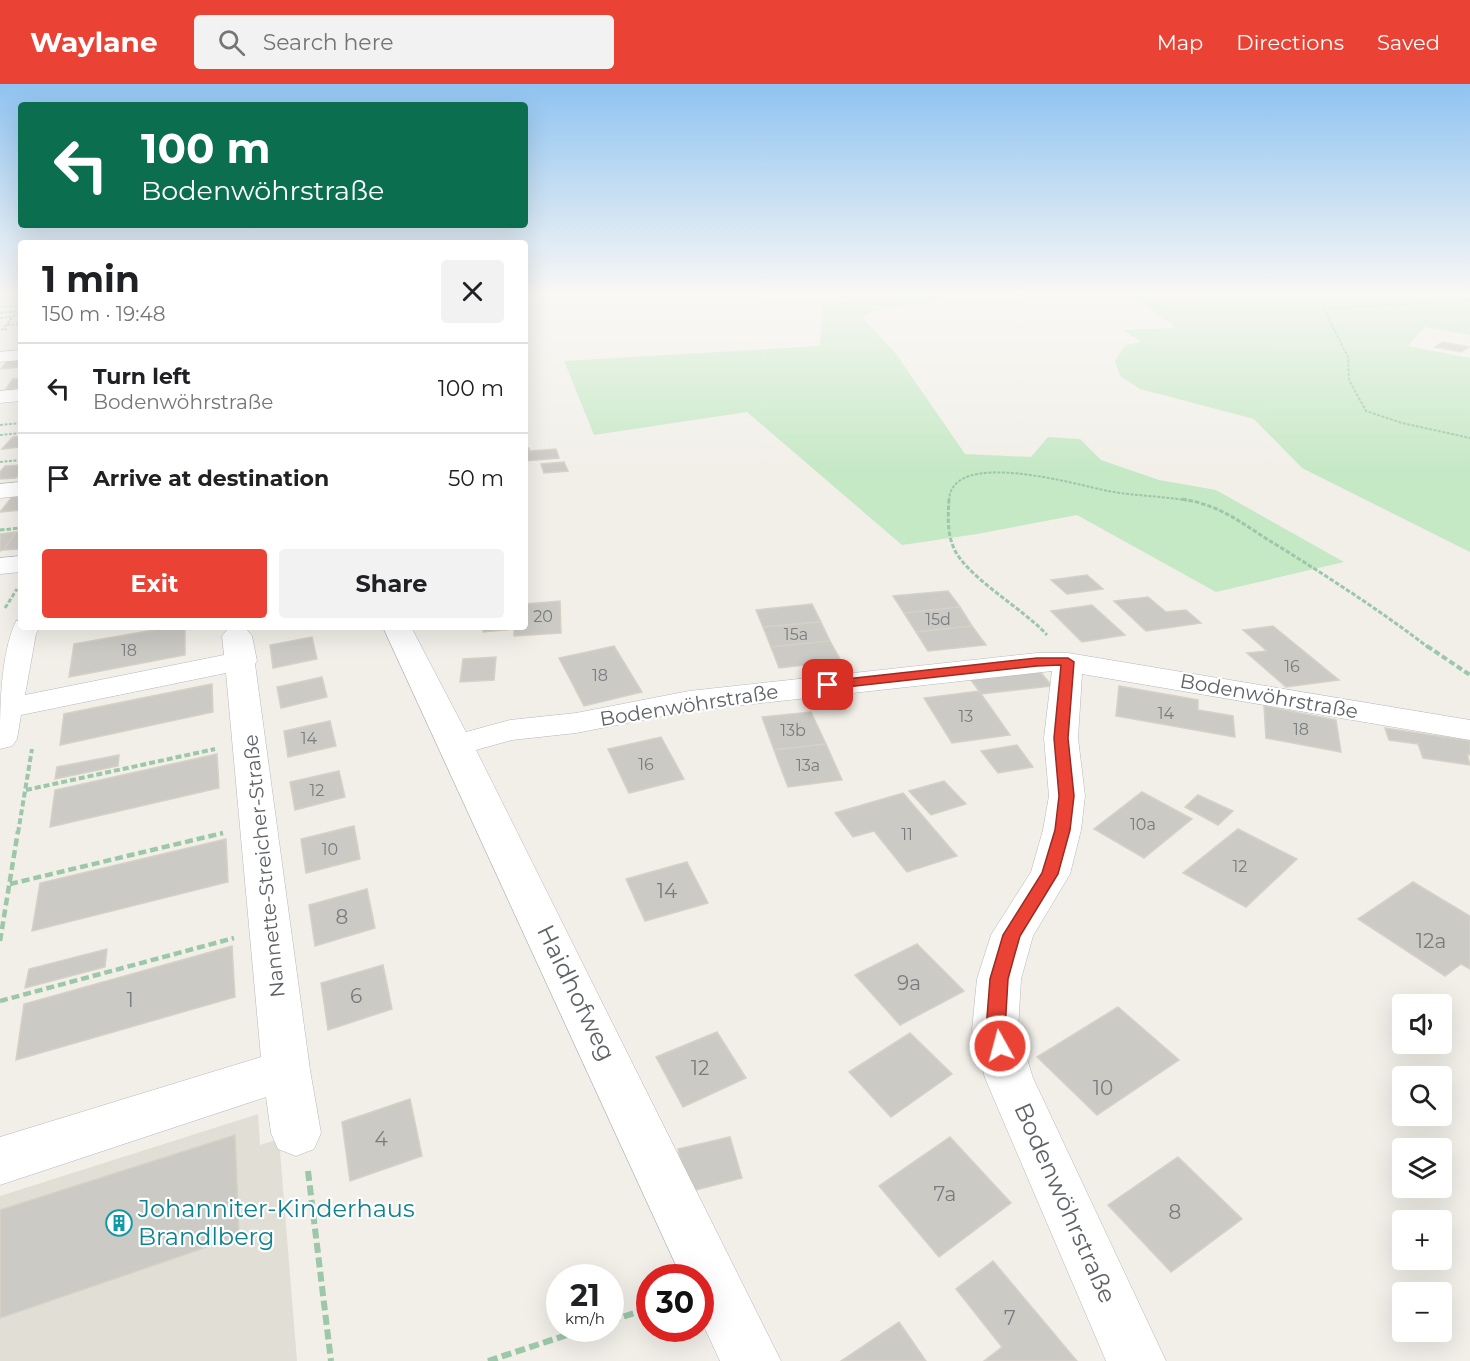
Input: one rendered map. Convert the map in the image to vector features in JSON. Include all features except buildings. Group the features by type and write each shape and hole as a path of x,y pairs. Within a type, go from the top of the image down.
{"street":[{"path":"0,357 18,355"},
{"path":"0,397 18,395"},
{"path":"0,490 18,489"},
{"path":"0,566 18,564"},
{"path":"0,739 21,634 20,630"},
{"name":"Haidhofweg","path":"398,630 456,745 751,1361"},
{"name":"Nannette-Streicher-Straße","path":"6,708 239,648 286,1070 296,1133"},
{"name":"Bodenwöhrstraße","path":"456,745 510,730 576,723 689,701 1037,662 1068,662 1470,730"},
{"name":"Bodenwöhrstraße","path":"1068,662 1061,738 1067,796 1062,830 1050,874 1012,935 999,979 995,1030 1009,1078 1136,1361"},
{"path":"0,1161 286,1070"}],"path":[{"path":"1344,352 1349,381 1366,411 1402,423 1470,438"},
{"path":"0,425 18,423"},
{"path":"0,435 18,433"},
{"path":"0,462 18,460"},
{"path":"1068,662 1040,626 966,564 953,548 945,505 947,495 955,485 967,477 986,472 1011,471 1041,475 1095,489 1208,504 1231,514 1272,543 1336,580 1470,675"},
{"path":"0,530 18,528"},
{"path":"15,618 18,601"},
{"path":"0,941 40,701"},
{"path":"26,790 251,741"},
{"path":"10,884 260,825"},
{"path":"0,1000 271,928"},
{"path":"296,1133 308,1169 331,1361"},
{"path":"488,1361 546,1342"}],"shaded area":[{"path":"258,1114 260,1145 279,1139 297,1361 0,1361 0,1196"}],"green space":[{"path":"725,352 894,352 965,454 1031,457 1048,437 1080,439 1101,460 1159,480 1216,490 1344,562 1216,592 1077,515 977,534 902,545 747,412 594,435 564,361"},
{"path":"1121,352 1437,352 1470,358 1470,552 1302,468 1254,419 1140,389 1120,376 1115,361"}],"place":[{"name":"Johanniter-Kinderhaus Brandlberg","path":"119,1223"}],"route":[{"path":"828,685 1037,662 1068,662 1061,738 1067,796 1062,830 1050,874 1012,935 1005,957 999,979 995,1030 1000,1046"}]}
